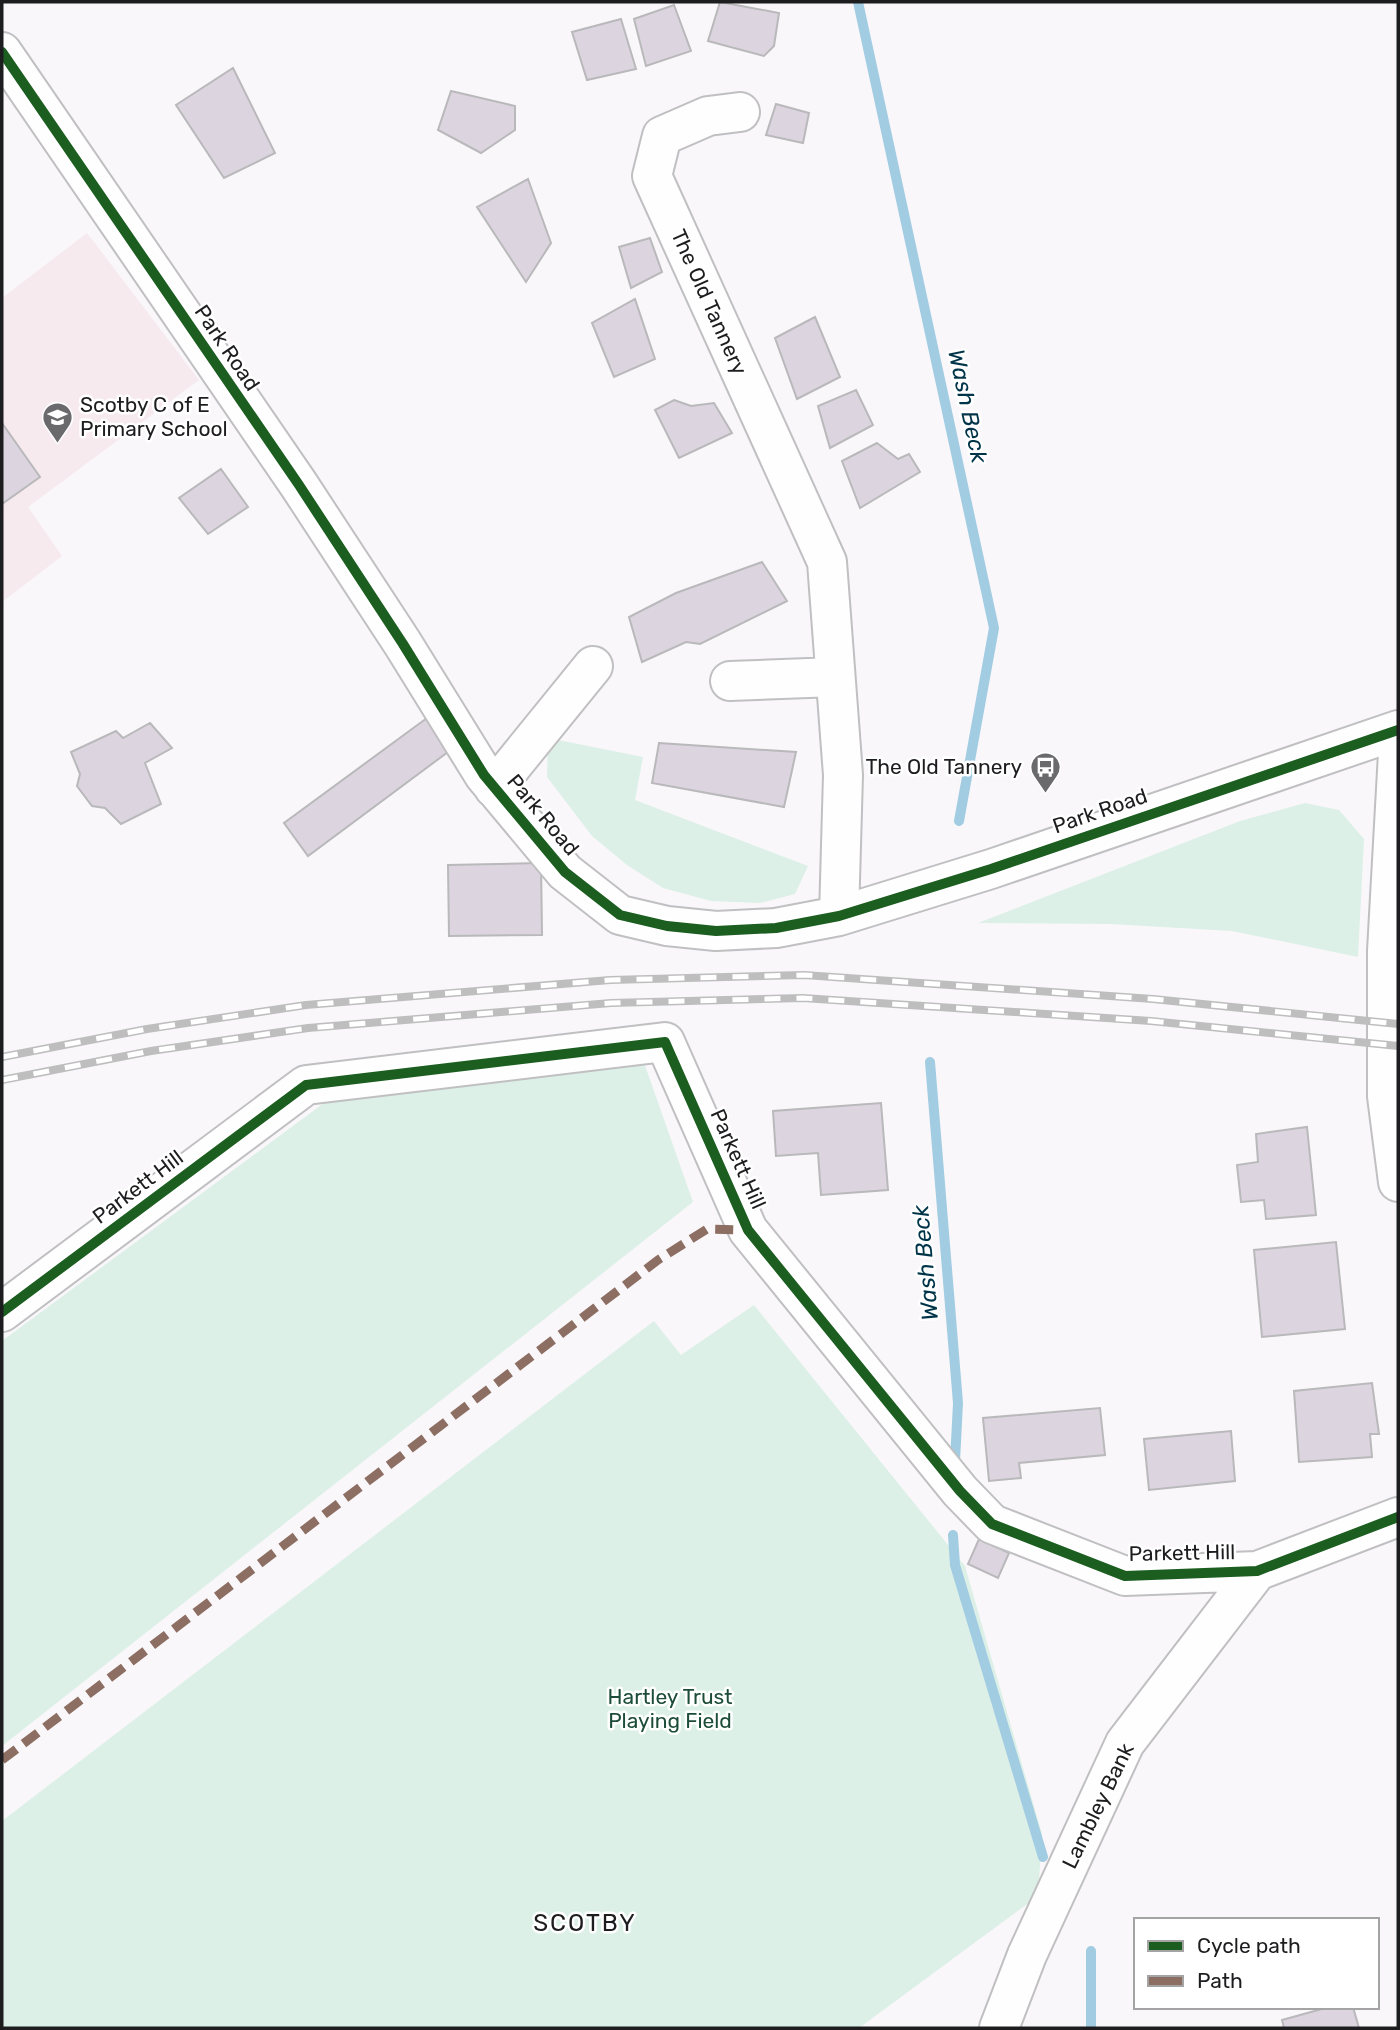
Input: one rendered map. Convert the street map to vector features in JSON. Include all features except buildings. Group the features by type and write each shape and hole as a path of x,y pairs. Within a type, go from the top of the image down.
{"street":[{"name":"Park Road","path":"2,52 299,485 403,644 484,775 565,872 620,915 667,926 716,931 776,928 839,916 991,869 1398,730"},
{"name":"The Old Tannery","path":"740,112 708,116 662,136 652,176 827,562 843,775 839,916"},
{"path":"494,788 593,666"},
{"path":"730,681 835,677"},
{"path":"1398,753 1387,951 1387,1096 1398,1182"},
{"name":"Parkett Hill","path":"2,1312 306,1085 665,1042 748,1230 960,1491 992,1524 1125,1576 1257,1572 1398,1517"},
{"name":"Lambley Bank","path":"999,2028 1027,1955 1125,1744 1257,1572"}],"shaded area":[{"name":"Scotby C of E Primary School","path":"87,233 199,380 28,507 62,556 2,602 2,298"}],"green space":[{"path":"548,738 643,757 635,800 808,866 795,894 760,903 711,901 663,888 627,865 592,836 547,777"},
{"path":"1305,803 1339,810 1364,839 1358,957 1232,931 1110,924 978,923 1240,821"},
{"path":"641,1054 693,1202 2,1746 2,1341 351,1083"},
{"name":"Hartley Trust Playing Field","path":"754,1305 965,1566 1042,1834 1038,1896 859,2028 2,2028 2,1821 654,1321 681,1355"}],"waterway":[{"name":"Wash Beck","path":"858,2 994,628 959,821"},
{"name":"Wash Beck","path":"930,1062 958,1403 955,1461"},
{"name":"Wash Beck","path":"953,1535 955,1565 1043,1857"},
{"name":"Wash Beck","path":"1091,1951 1091,2028"}],"railway":[{"path":"2,1057 147,1029 306,1005 610,980 804,975 1153,999 1398,1024"},
{"path":"2,1080 151,1051 308,1028 611,1003 803,998 1151,1021 1398,1046"}],"marked path":[{"path":"2,1760 658,1260 707,1229 748,1230"}],"cycle path":[{"path":"2,52 299,485 403,644 484,775 565,872 620,915 667,926 716,931 776,928 839,916 991,869 1398,730"},
{"path":"2,1312 306,1085 665,1042 748,1230 960,1491 992,1524 1125,1576 1257,1571 1398,1517"}],"place":[{"name":"Scotby C of E Primary School","path":"57,444"},
{"name":"The Old Tannery","path":"1045,794"}],"district":[{"name":"SCOTBY","path":"585,1923"}]}
